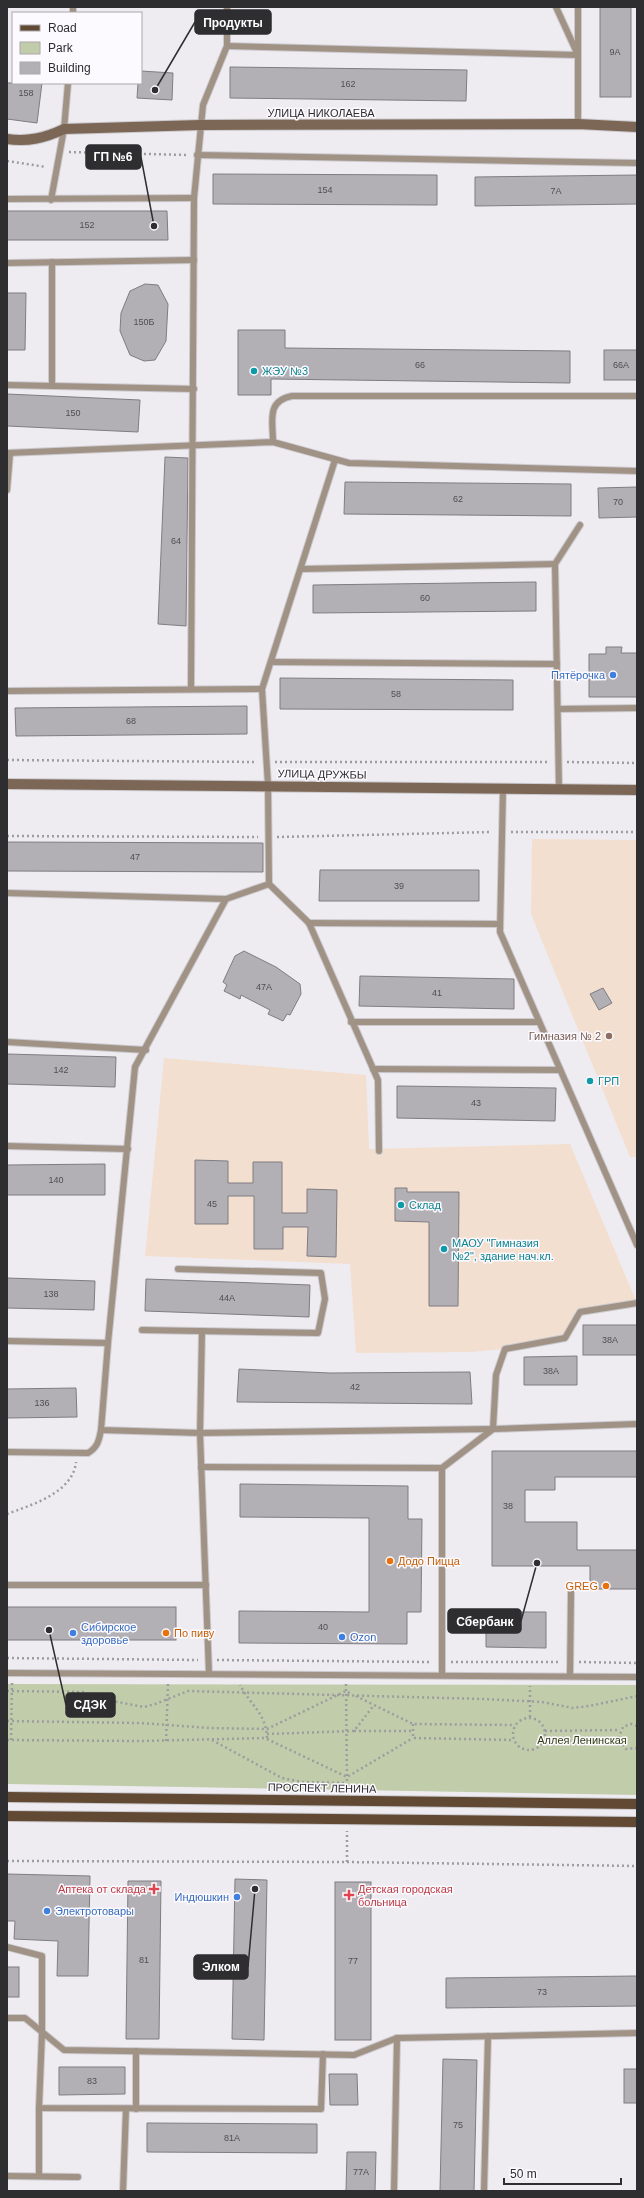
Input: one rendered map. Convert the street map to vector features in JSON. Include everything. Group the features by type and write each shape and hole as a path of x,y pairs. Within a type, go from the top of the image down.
{"main road":[{"name":"УЛИЦА НИКОЛАЕВА","path":"7,139 21,141 46,137 64,129 200,125 578,124 637,127"},
{"name":"УЛИЦА ДРУЖБЫ","path":"7,784 268,785 637,790"},
{"name":"ПРОСПЕКТ ЛЕНИНА","path":"7,1797 637,1804"},
{"path":"7,1816 637,1822"}],"lane":[{"path":"191,689 194,445 194,198 202,105 227,46 227,7"},
{"path":"556,7 578,54"},
{"path":"578,7 578,124"},
{"path":"227,46 578,54"},
{"path":"51,200 64,129 68,84"},
{"path":"197,155 637,163"},
{"path":"7,199 51,200 194,198"},
{"path":"7,263 194,260"},
{"path":"52,262 52,386"},
{"path":"7,385 194,389"},
{"path":"273,442 273,408 280,398 292,396 637,396"},
{"path":"7,490 8,453 273,442 348,463 637,471"},
{"path":"335,460 262,689 268,785 268,884 309,923 351,1022 378,1080 379,1151"},
{"path":"559,789 555,564 580,525"},
{"path":"301,569 555,564"},
{"path":"271,662 557,664"},
{"path":"7,691 262,689"},
{"path":"558,709 637,708"},
{"path":"503,789 500,932 637,1245"},
{"path":"7,893 226,899 268,884"},
{"path":"7,1452 88,1453 94,1449 98,1443 101,1430 135,1067 146,1050 226,899"},
{"path":"309,923 500,924"},
{"path":"351,1022 539,1022"},
{"path":"7,1042 146,1050"},
{"path":"372,1069 560,1070"},
{"path":"7,1146 128,1149"},
{"path":"142,1330 318,1333 325,1299 321,1273 178,1269"},
{"path":"201,1467 442,1468 493,1429 496,1375 505,1349 565,1338 580,1312 637,1304"},
{"path":"202,1331 200,1433 209,1674"},
{"path":"7,1341 108,1343"},
{"path":"101,1430 200,1433 493,1429 637,1424"},
{"path":"442,1468 442,1675"},
{"path":"7,1585 206,1585"},
{"path":"570,1676 571,1592"},
{"path":"10,1673 637,1677"},
{"path":"7,1947 42,1956 39,2176"},
{"path":"7,2018 25,2018 64,2050 354,2055 397,2038 637,2033"},
{"path":"484,2191 488,2036"},
{"path":"394,2191 397,2038"},
{"path":"136,2051 136,2108"},
{"path":"39,2108 321,2109 323,2054"},
{"path":"123,2191 126,2108"},
{"path":"7,2176 78,2177"}],"path":[{"path":"60,151 197,155"},
{"path":"7,161 57,168"},
{"path":"7,760 637,763"},
{"path":"7,836 268,837 502,832 637,832"},
{"path":"7,1514 40,1500 57,1490 73,1474 77,1454"},
{"path":"7,1658 637,1663"},
{"path":"11,1740 12,1691 10,1673 13,1658"},
{"path":"166,1741 168,1660"},
{"path":"236,1660 236,1674 244,1692 263,1717 267,1729 267,1738"},
{"path":"345,1661 348,1788"},
{"path":"530,1662 530,1718"},
{"path":"7,1691 83,1692 112,1701 144,1707 188,1691 339,1695"},
{"path":"7,1721 267,1729 346,1693 354,1695 530,1701 573,1708 637,1696"},
{"path":"354,1695 413,1724 515,1725"},
{"path":"354,1731 374,1705"},
{"path":"530,1718 541,1722 545,1731 543,1741 536,1748 526,1750 514,1740 513,1734 515,1725 520,1720 530,1718"},
{"path":"413,1724 413,1738"},
{"path":"545,1731 620,1730 627,1725 637,1726"},
{"path":"620,1730 619,1740 626,1749 637,1748"},
{"path":"267,1734 347,1731 413,1731"},
{"path":"7,1740 166,1741 267,1738 347,1777"},
{"path":"347,1777 413,1738 514,1740"},
{"path":"212,1740 282,1778 302,1782 348,1783"},
{"path":"543,1741 619,1740"},
{"path":"346,1862 347,1827"},
{"path":"7,1861 346,1862 637,1866"}],"shaded area":[{"name":"Гимназия № 2","path":"532,839 637,840 637,1157 630,1157 531,914"},
{"path":"164,1058 366,1075 369,1149 570,1144 637,1303 580,1312 565,1338 505,1349 470,1352 356,1353 350,1264 145,1256"}],"green space":[{"name":"Аллея Ленинская","path":"7,1684 637,1685 637,1795 7,1784"}],"building":[{"path":"600,7 631,7 631,97 600,97"},
{"path":"230,67 467,70 466,101 230,98"},
{"path":"142,71 173,73 172,100 137,98 138,84 142,84"},
{"path":"7,83 42,84 37,123 7,119"},
{"path":"213,174 437,175 437,205 213,204"},
{"path":"637,175 637,204 475,206 475,177"},
{"path":"7,211 167,211 168,240 7,240"},
{"path":"145,284 158,285 168,304 166,341 155,360 144,361 130,355 120,331 121,313 130,291"},
{"path":"7,293 26,293 25,350 7,350"},
{"path":"238,330 285,330 285,348 570,351 570,383 271,379 271,395 238,395"},
{"path":"604,350 637,350 637,380 604,380"},
{"path":"7,394 140,400 138,432 7,426"},
{"path":"165,457 188,458 186,626 158,624"},
{"path":"345,482 571,484 571,516 344,514"},
{"path":"637,487 637,517 599,518 598,488"},
{"path":"536,582 536,611 313,613 313,585"},
{"name":"Пятёрочка","path":"606,647 622,647 621,653 637,653 637,697 589,697 589,654 606,654"},
{"path":"280,678 513,680 513,710 280,709"},
{"path":"247,706 247,734 16,736 15,708"},
{"path":"7,842 263,843 263,872 7,871"},
{"path":"320,870 479,870 479,901 319,901"},
{"path":"244,951 276,967 300,984 301,994 290,1015 287,1014 283,1021 268,1014 270,1010 241,995 240,999 224,991 227,985 223,982 235,956"},
{"path":"360,976 514,979 514,1009 359,1006"},
{"path":"603,988 612,1003 599,1010 590,994"},
{"path":"7,1054 116,1057 115,1087 7,1084"},
{"path":"397,1086 556,1088 555,1121 397,1118"},
{"path":"195,1160 228,1161 228,1183 253,1183 253,1162 282,1162 282,1213 307,1213 307,1189 337,1190 336,1257 307,1256 308,1227 283,1227 283,1249 254,1249 254,1196 228,1196 228,1224 195,1224"},
{"path":"105,1164 105,1195 7,1195 7,1165"},
{"name":"МАОУ \"Гимназия №2\", здание нач.кл.","path":"395,1188 407,1188 407,1192 459,1192 458,1306 429,1306 429,1222 395,1221"},
{"path":"7,1278 95,1281 94,1310 7,1308"},
{"path":"146,1279 310,1285 309,1317 145,1311"},
{"path":"583,1325 637,1325 637,1355 583,1355"},
{"path":"577,1356 577,1385 524,1385 524,1357"},
{"path":"239,1369 330,1373 470,1372 472,1404 237,1402"},
{"path":"76,1388 77,1417 7,1418 7,1389"},
{"path":"492,1451 637,1451 637,1477 555,1477 555,1490 525,1490 525,1522 577,1522 577,1550 637,1550 637,1589 590,1589 590,1566 492,1566"},
{"path":"240,1484 408,1486 408,1519 422,1519 421,1612 407,1612 407,1644 239,1643 239,1611 369,1612 369,1518 240,1517"},
{"path":"7,1607 176,1607 176,1640 7,1640"},
{"path":"486,1612 546,1612 546,1648 486,1647"},
{"path":"7,1874 90,1876 88,1976 57,1976 58,1941 14,1939 15,1921 7,1921"},
{"path":"235,1879 267,1880 264,2040 232,2039"},
{"path":"128,1881 161,1881 159,2039 126,2039"},
{"path":"335,1882 371,1882 371,2040 335,2040"},
{"path":"7,1967 19,1967 19,1997 7,1997"},
{"path":"637,1976 637,2006 446,2008 446,1978"},
{"path":"443,2059 477,2060 474,2191 440,2191"},
{"path":"59,2067 125,2067 125,2094 59,2095"},
{"path":"624,2069 637,2069 637,2103 624,2103"},
{"path":"329,2074 357,2074 358,2105 330,2105"},
{"path":"147,2123 317,2124 317,2153 147,2152"},
{"path":"347,2152 376,2152 375,2191 346,2191"}],"place":[{"name":"Продукты","path":"155,90"},
{"name":"ГП №6","path":"154,226"},
{"name":"ЖЭУ №3","path":"254,371"},
{"name":"Пятёрочка","path":"613,675"},
{"name":"Гимназия № 2","path":"609,1036"},
{"name":"ГРП","path":"590,1081"},
{"name":"Склад","path":"401,1205"},
{"name":"МАОУ \"Гимназия №2\", здание нач.кл.","path":"444,1249"},
{"name":"Додо Пицца","path":"390,1561"},
{"name":"Сбербанк","path":"537,1563"},
{"name":"GREG","path":"606,1586"},
{"name":"СДЭК","path":"49,1630"},
{"name":"Сибирское здоровье","path":"73,1633"},
{"name":"По пиву","path":"166,1633"},
{"name":"Ozon","path":"342,1637"},
{"name":"Аптека от склада","path":"154,1889"},
{"name":"Элком","path":"255,1889"},
{"name":"Детская городская больница","path":"349,1895"},
{"name":"Индюшкин","path":"237,1897"},
{"name":"Электротовары","path":"47,1911"}]}
